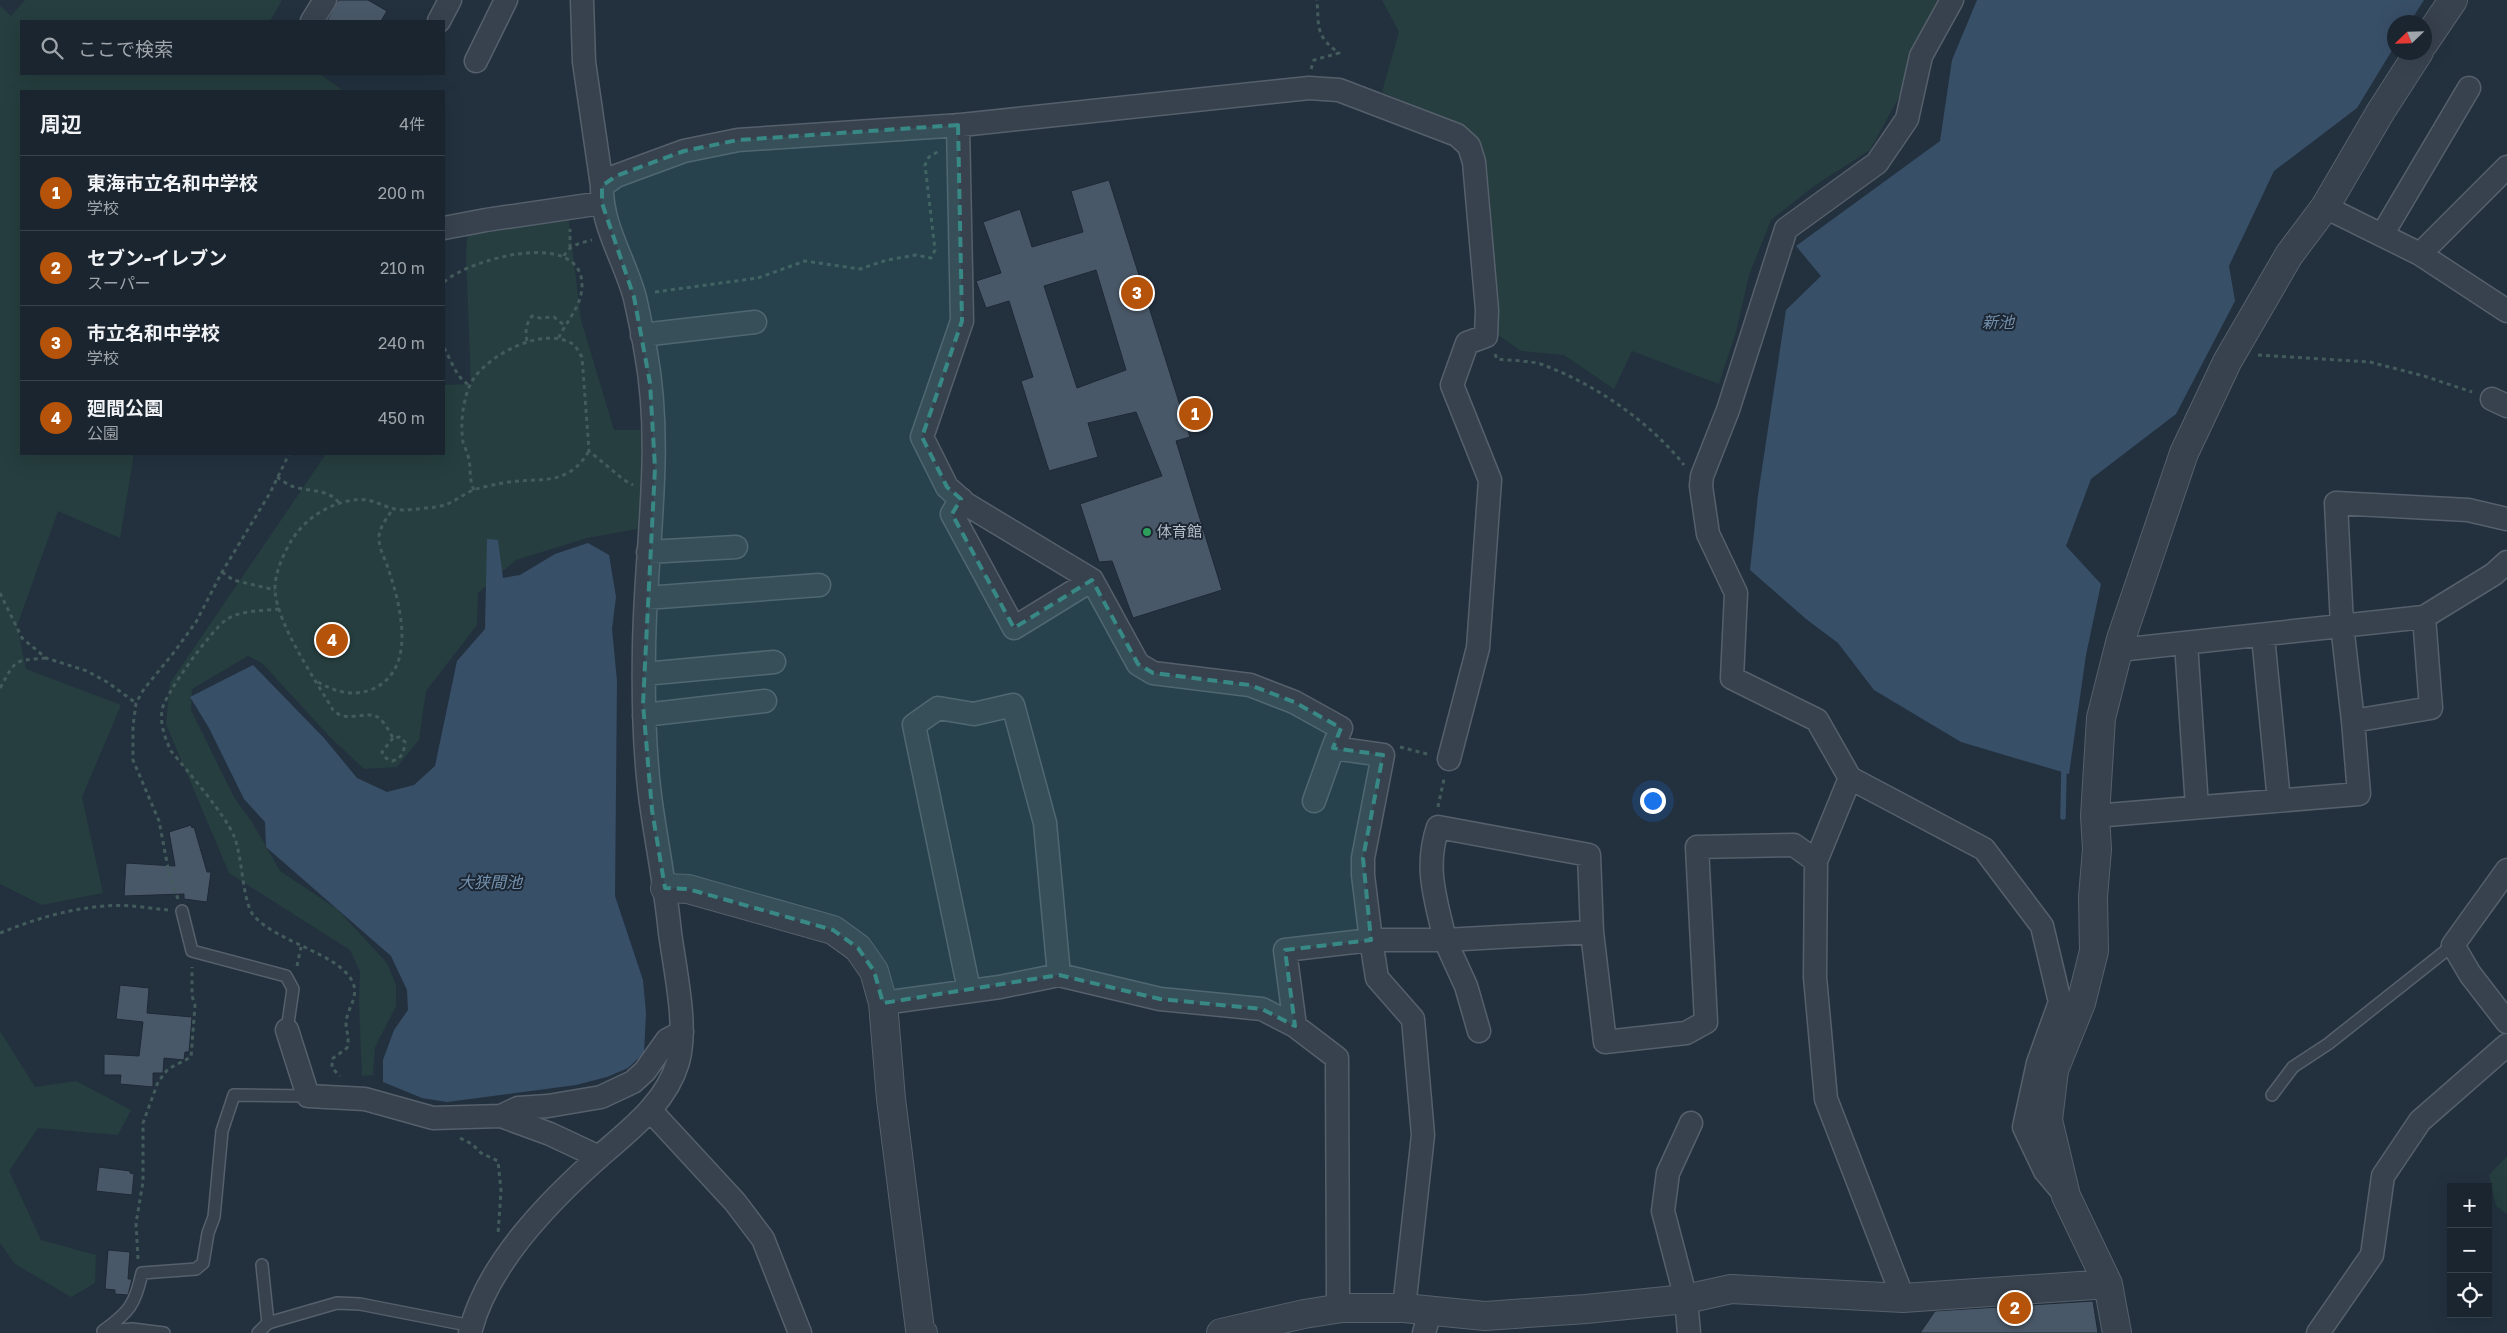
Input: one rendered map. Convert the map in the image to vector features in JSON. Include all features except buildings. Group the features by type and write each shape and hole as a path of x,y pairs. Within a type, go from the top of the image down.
{"street":[{"path":"313,20 325,0"},
{"path":"440,20 450,0"},
{"path":"476,61 506,0"},
{"path":"471,1329 490,1283 546,1206 650,1110 665,1092 678,1061 682,1032 665,888 652,810 644,715 648,552 655,468 650,383 634,297 612,237 602,194 584,62 582,0"},
{"path":"1952,0 1921,56 1907,119 1877,163 1786,228 1728,410 1702,476 1701,486 1708,534 1736,593 1732,678 1817,720 1850,778 1984,849 2042,926 2060,1002 2038,1064 2024,1127 2045,1171 2066,1196"},
{"path":"2432,31 2453,0"},
{"path":"2116,1333 2108,1284 2066,1196 2048,1120 2054,1070 2081,1003 2094,951 2093,897 2097,849 2094,816 2101,718 2118,650 2184,453 2232,353 2289,255 2325,207 2413,60"},
{"path":"445,228 602,194 616,176 684,151 738,140 958,135 1309,88 1339,90 1457,135 1469,146 1474,162 1487,310 1486,336 1467,343 1452,385 1490,480 1478,648 1449,759"},
{"path":"2382,235 2469,88"},
{"path":"958,135 962,321 922,437 947,487 961,499 1092,580 1138,664 1153,673 1250,685 1294,702 1341,728 1314,801"},
{"path":"2420,254 2507,167"},
{"path":"2325,207 2420,254 2507,311"},
{"path":"642,335 755,322"},
{"path":"961,499 952,514 1014,628 1092,580"},
{"path":"2094,816 2359,794 2342,625 2336,503 2468,510 2507,519"},
{"path":"648,552 736,547"},
{"path":"2118,650 2263,636 2342,625 2424,618 2494,574 2507,562"},
{"path":"646,598 819,585"},
{"path":"2353,721 2431,708 2424,618"},
{"path":"2263,636 2279,801"},
{"path":"2186,643 2197,807"},
{"path":"644,674 774,662"},
{"path":"644,715 765,701"},
{"path":"969,990 914,724 938,708 974,714 1013,705 1046,823 1059,975"},
{"path":"1333,748 1383,755 1363,858 1363,875 1377,978 1413,1019 1423,1135 1404,1308"},
{"path":"1850,778 1816,861 1815,977 1826,1099 1903,1298"},
{"path":"1479,1031 1466,986 1445,940 1431,881 1431,847 1438,827 1589,855 1592,932 1605,1042 1686,1034 1706,1022 1697,847 1794,845 1816,861"},
{"path":"2507,870 2453,946 2470,974 2507,1022"},
{"path":"665,888 688,889 805,920 833,930 858,948 874,972 883,1003 891,1099 920,1330 922,1333"},
{"path":"1295,1026 1285,950 1371,940 1445,940 1592,932"},
{"path":"883,1003 1059,975 1160,999 1262,1009 1295,1026 1337,1058 1338,1294 1342,1308"},
{"path":"287,1030 308,1096 365,1099 433,1118 501,1116 550,1134 599,1157"},
{"path":"501,1116 518,1108 548,1106 601,1097 633,1082 645,1071 667,1040 682,1032"},
{"path":"2318,1333 2372,1255 2383,1176 2420,1121 2507,1045"},
{"path":"650,1110 735,1202 764,1239 800,1333"},
{"path":"1689,1333 1686,1299 1663,1211 1668,1174 1691,1123"},
{"path":"1220,1333 1304,1314 1342,1308 1404,1308 1427,1322 1485,1316 1586,1310 1686,1299 1731,1289 1903,1298 2108,1284"}],"lane":[{"path":"182,911 192,951 286,976 293,989 287,1030"},
{"path":"2272,1094 2293,1067 2328,1044 2453,946"},
{"path":"101,1332 126,1314 138,1291 142,1273 196,1269 203,1263 208,1233 214,1217 222,1131 234,1095 308,1096"},
{"path":"262,1265 268,1323"},
{"path":"258,1333 268,1323 337,1303 360,1304 471,1329"},
{"path":"101,1332 132,1329 164,1333"}],"path":[{"path":"1309,88 1311,67 1314,60 1339,54 1324,43 1320,32 1317,0"},
{"path":"634,297 758,278 805,261 860,269 887,260 916,255 931,258 934,253 934,242 924,165 929,157 958,135"},
{"path":"570,248 569,233 572,224"},
{"path":"592,230 596,246"},
{"path":"445,281 458,272 501,256 542,253 564,256 579,273 582,287 575,310 564,325 558,339"},
{"path":"527,341 526,328 532,316 554,317 564,325"},
{"path":"1486,336 1497,359 1545,365 1612,399 1679,459 1701,486"},
{"path":"474,490 469,474 469,462 463,433 466,398 474,378 504,352 527,341 558,339 574,345 582,357 590,451 624,480 638,487"},
{"path":"445,350 460,379 471,386"},
{"path":"2232,353 2370,362 2424,376 2499,402"},
{"path":"393,738 383,720 376,715 341,716 333,710 279,609 275,590 284,552 294,536 305,523 319,512 339,503 366,498 402,510 446,505 474,490 508,482 552,480 576,466 590,451"},
{"path":"0,932 38,918 99,907 182,911 169,873 159,821 134,760 133,726 136,703 144,689 196,622 288,455"},
{"path":"277,477 293,487 325,493 335,497 339,503"},
{"path":"317,681 342,692 362,692 382,684 396,667 402,647 402,636 393,583 379,540 383,524 394,508"},
{"path":"222,572 234,580 275,590"},
{"path":"0,593 22,638 46,658 86,671 107,682 136,703"},
{"path":"279,609 237,614 217,628 165,698 162,723 164,737 171,752 233,834 244,880 245,897 252,914 267,930 335,963 352,981 356,994 346,1023 350,1037 347,1048 332,1059 332,1068 344,1081 345,1098"},
{"path":"0,688 13,665 18,661 46,658"},
{"path":"400,737 405,742 404,752 399,759 392,761 384,757 382,752 393,738 400,737"},
{"path":"1395,746 1449,759 1438,811"},
{"path":"142,1273 138,1269 136,1223 143,1182 143,1124 158,1082 168,1069 191,1057 195,1005 192,996 192,951"},
{"path":"441,1118 446,1131 472,1144 480,1154 498,1161 501,1191 497,1232 508,1257"}],"highlighted area":[{"path":"958,125 962,321 922,437 947,487 961,499 952,514 1014,628 1092,580 1138,664 1153,673 1250,685 1294,702 1341,728 1333,748 1383,755 1363,858 1371,940 1285,950 1295,1026 1262,1009 1160,999 1059,975 883,1003 874,971 858,948 833,930 688,889 665,888 652,810 643,704 655,468 650,383 634,297 602,203 602,186 616,176 684,151 738,140"}],"green space":[{"path":"25,0 282,0 271,20 20,20 20,75 321,75 343,90 20,90 20,455 134,455 120,538 58,511 17,626 26,669 121,705 82,797 103,893 42,905 0,884 0,6 11,16"},
{"path":"1382,0 1952,0 1870,150 1814,186 1771,220 1749,275 1736,332 1719,384 1632,351 1614,389 1564,355 1521,351 1498,335 1490,275 1456,124 1382,92 1399,32"},
{"path":"567,205 581,320 614,430 648,430 643,528 587,538 516,560 478,593 477,625 426,691 419,740 397,767 364,769 330,737 262,663 248,656 192,689 191,710 235,799 252,822 280,871 337,909 387,963 396,985 396,1006 375,1047 373,1075 362,1076 359,1001 360,972 350,950 229,873 166,724 170,683 325,455 445,455 445,385 471,384 466,252 468,230"},
{"path":"0,1031 35,1087 76,1081 131,1110 118,1135 38,1128 9,1171 41,1240 96,1255 95,1283 71,1297 15,1264 0,1243"},
{"path":"2507,1156 2507,1214 2496,1206 2489,1175"}],"water":[{"name":"新池","path":"1977,0 2424,0 2414,15 2387,15 2387,59 2357,108 2274,171 2229,266 2235,301 2176,414 2091,479 2066,546 2101,584 2086,655 2069,774 1961,742 1874,690 1838,643 1806,619 1750,570 1758,495 1786,310 1821,276 1796,246 1940,141 1952,60"},
{"name":"大狭間池","path":"487,539 498,540 503,578 520,575 555,554 588,543 609,555 616,597 612,629 617,681 615,896 643,980 646,1013 644,1053 628,1068 607,1077 576,1085 447,1102 422,1098 383,1082 383,1060 394,1030 408,1010 407,990 391,956 266,847 265,822 244,799 209,728 190,697 253,665 324,738 357,778 387,792 414,785 435,766 457,661 485,629"}],"waterway":[{"path":"2063,817 2064,767"}],"place":[{"name":"市立名和中学校","path":"1137,293"},
{"name":"東海市立名和中学校","path":"1195,414"},
{"name":"体育館","path":"1147,532"},
{"name":"廻間公園","path":"332,640"},
{"name":"セブン-イレブン","path":"2015,1308"}]}
